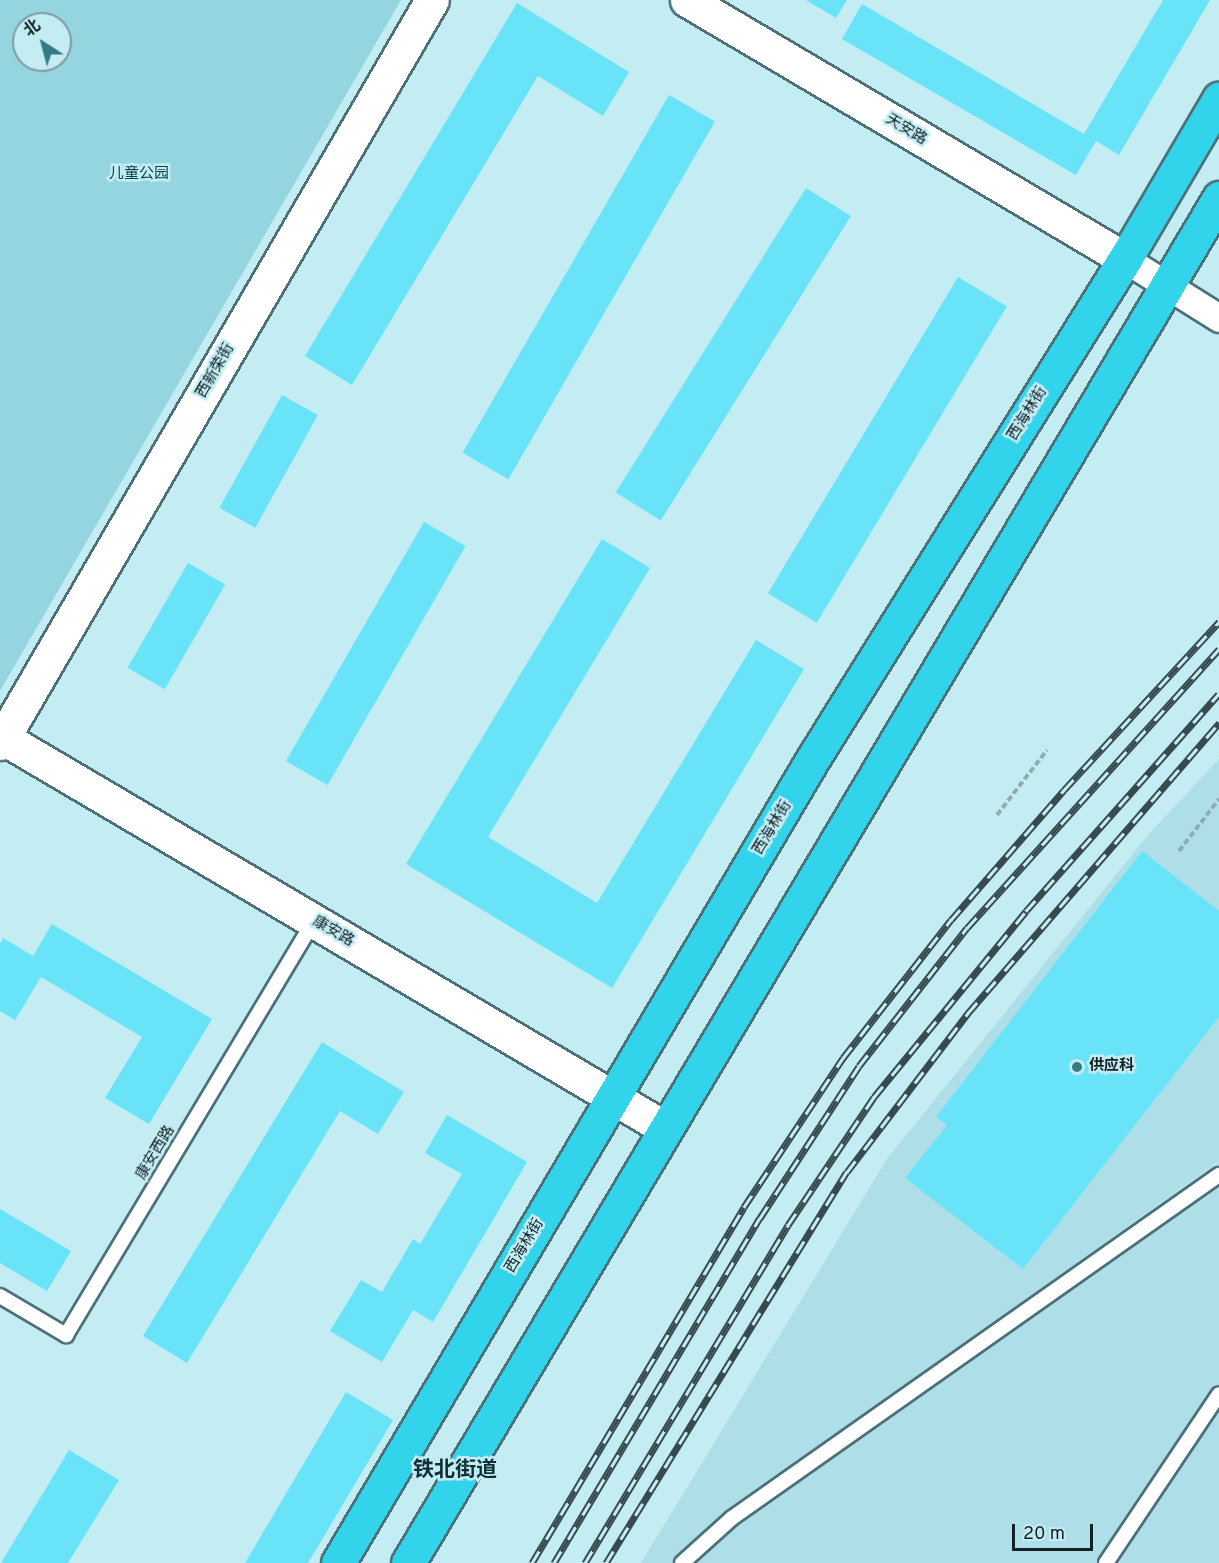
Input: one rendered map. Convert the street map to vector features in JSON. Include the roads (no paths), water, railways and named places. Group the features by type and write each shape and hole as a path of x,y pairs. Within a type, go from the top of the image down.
{"highway":[{"name":"西海林街","path":"338,1563 814,757 1125,259 1219,99"},
{"path":"408,1563 1219,198"}],"street":[{"name":"西新荣街","path":"1,739 432,0"},
{"name":"天安路","path":"687,0 1125,259"},
{"path":"1125,259 1219,318"},
{"name":"康安路","path":"1,739 614,1096 665,1128"}],"lane":[{"name":"康安西路","path":"0,1296 66,1335 314,921"},
{"path":"682,1563 732,1518 1219,1175"},
{"path":"1106,1563 1219,1394"}],"railway":[{"path":"532,1563 744,1207 843,1058 951,920 1064,790 1219,622"},
{"path":"554,1563 760,1218 859,1066 967,928 1219,649"},
{"path":"585,1563 788,1225 874,1097 1026,911 1219,694"},
{"path":"606,1563 847,1172 968,1013 1219,723"}],"place":[{"name":"供应科","path":"1077,1067"}],"district":[{"name":"铁北街道","path":"455,1471"}],"park label":[{"name":"儿童公园","path":"139,175"}]}
